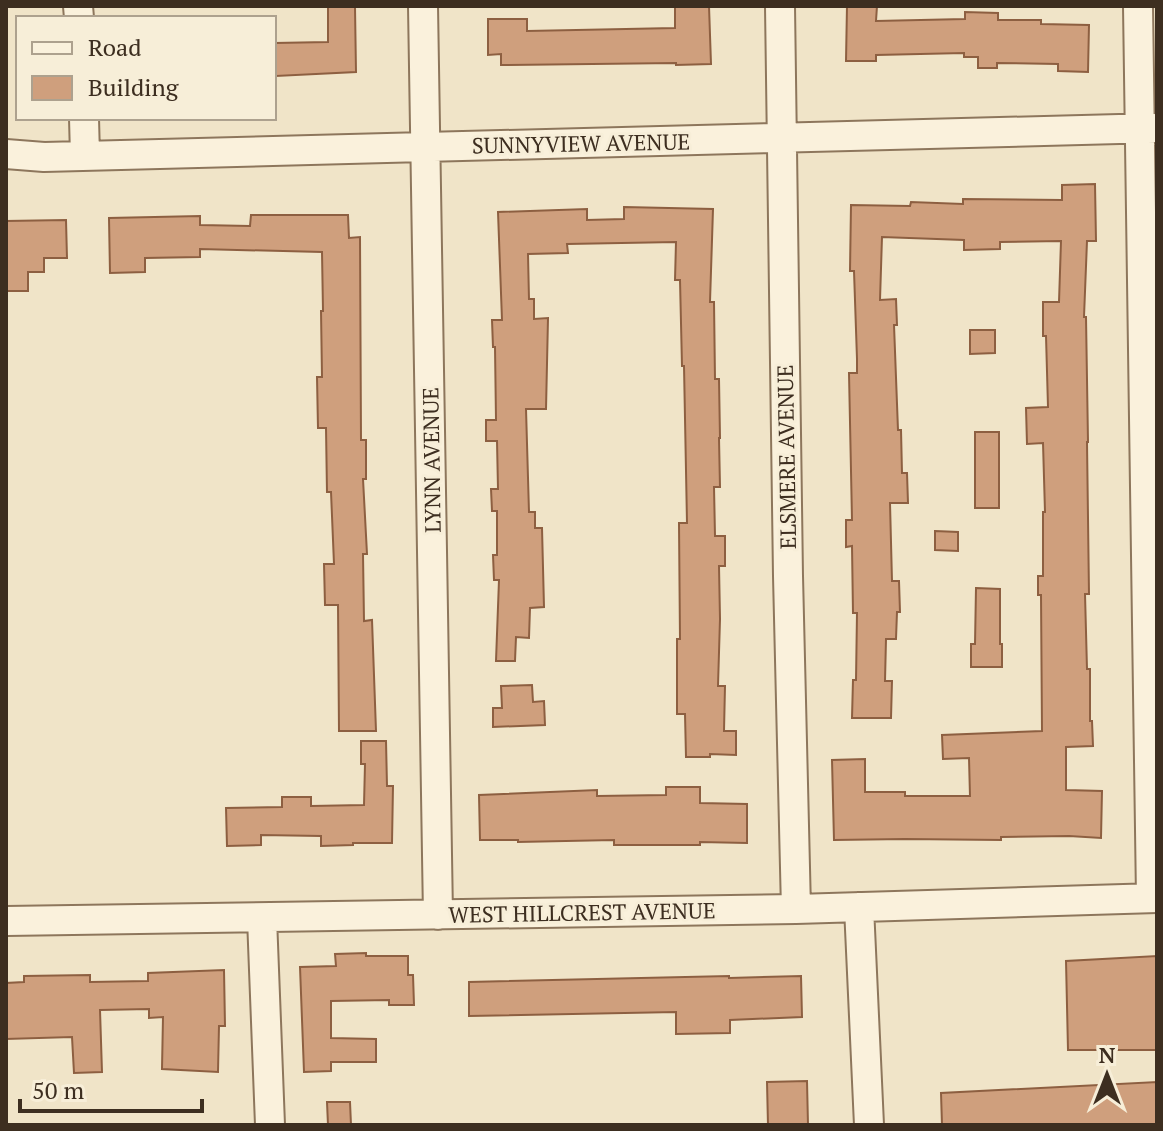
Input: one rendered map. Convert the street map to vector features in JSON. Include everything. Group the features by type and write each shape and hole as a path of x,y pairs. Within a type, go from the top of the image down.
{"street":[{"name":"LYNN AVENUE","path":"423,6 438,915"},
{"name":"ELSMERE AVENUE","path":"780,6 796,909"},
{"path":"1138,6 1148,128 1154,898"},
{"path":"84,120 85,156"},
{"name":"SUNNYVIEW AVENUE","path":"6,154 44,157 1148,128"},
{"name":"WEST HILLCREST AVENUE","path":"6,921 796,909 1154,898"},
{"path":"859,907 869,1125"},
{"path":"262,918 270,1125"}],"building":[{"path":"675,6 709,6 711,64 501,65 501,54 488,55 488,19 527,19 527,31 675,28"},
{"path":"847,6 877,6 876,21 965,19 965,12 998,13 998,20 1089,25 1088,72 1058,71 1058,64 997,63 997,68 978,68 978,57 964,57 964,53 876,55 876,61 846,61"},
{"path":"328,7 355,7 356,72 276,76 276,43 328,42"},
{"path":"1095,184 1096,241 1087,241 1084,317 1089,594 1085,594 1093,746 1066,747 1066,790 1102,791 1101,838 834,840 832,760 865,759 865,792 905,792 905,796 970,796 969,758 943,759 942,735 1042,731 1041,595 1038,595 1038,576 1043,576 1043,443 1027,444 1026,408 1048,407 1043,302 1059,302 1061,241 1000,242 1000,249 964,250 964,240 882,237 880,300 896,299 898,430 901,430 902,473 907,473 908,503 890,503 892,581 899,581 900,612 897,612 896,639 886,639 885,681 892,681 891,718 852,718 857,613 853,613 852,546 846,547 846,520 852,520 849,373 857,373 857,359 854,271 850,271 851,205 910,206 911,202 963,204 963,199 1062,200 1062,185"},
{"path":"624,207 713,209 710,302 714,302 720,438 720,487 714,487 715,536 725,536 725,566 719,566 718,686 725,686 724,731 736,731 736,755 686,757 685,714 677,714 679,523 687,523 684,366 680,280 675,280 676,242 567,244 568,253 528,254 529,299 534,299 534,319 548,318 546,409 526,409 529,512 535,512 535,528 542,528 544,607 530,608 529,638 516,637 515,661 496,661 499,580 494,580 493,555 497,555 497,511 492,511 491,489 498,489 497,441 486,441 486,420 496,420 492,320 502,320 498,212 587,209 587,220 624,219"},
{"path":"251,215 348,215 349,238 360,237 361,440 366,440 366,479 363,479 367,554 363,554 364,621 372,620 376,731 339,731 338,605 325,605 324,564 334,564 331,492 327,492 326,428 318,428 317,377 322,377 322,252 200,249 200,257 145,258 145,272 110,273 109,218 200,216 200,225 250,226"},
{"path":"66,220 67,258 44,258 44,272 28,272 28,291 6,291 6,221"},
{"path":"970,330 995,330 995,353 970,354"},
{"path":"975,432 999,432 999,508 975,508"},
{"path":"935,531 958,532 958,551 935,550"},
{"path":"976,588 1000,589 1002,667 971,667 971,644 975,644"},
{"path":"532,685 533,702 544,701 545,725 493,727 493,708 502,708 501,686"},
{"path":"361,741 386,741 387,786 393,786 392,843 321,846 321,836 261,835 261,845 227,846 226,808 282,807 282,797 311,797 311,806 364,805 365,764 361,764"},
{"path":"666,787 700,787 700,803 747,804 747,843 614,845 614,840 480,840 479,795 597,790 597,796 666,795"},
{"path":"366,953 366,956 408,956 408,975 413,975 414,1005 389,1005 389,1000 331,1001 331,1038 376,1039 376,1062 331,1062 331,1071 304,1072 300,967 336,966 335,954"},
{"path":"1157,956 1157,1050 1068,1050 1066,961"},
{"path":"224,970 225,1026 219,1026 218,1072 162,1069 163,1017 149,1018 149,1009 100,1010 102,1072 74,1073 72,1037 6,1039 6,983 24,982 24,976 90,975 90,982 148,981 148,973"},
{"path":"801,976 802,1017 730,1020 730,1033 676,1034 676,1012 469,1016 469,982"},
{"path":"807,1081 808,1125 768,1125 767,1082"},
{"path":"1157,1082 1157,1125 942,1125 941,1093"},
{"path":"327,1102 350,1102 351,1125 328,1125"}]}
